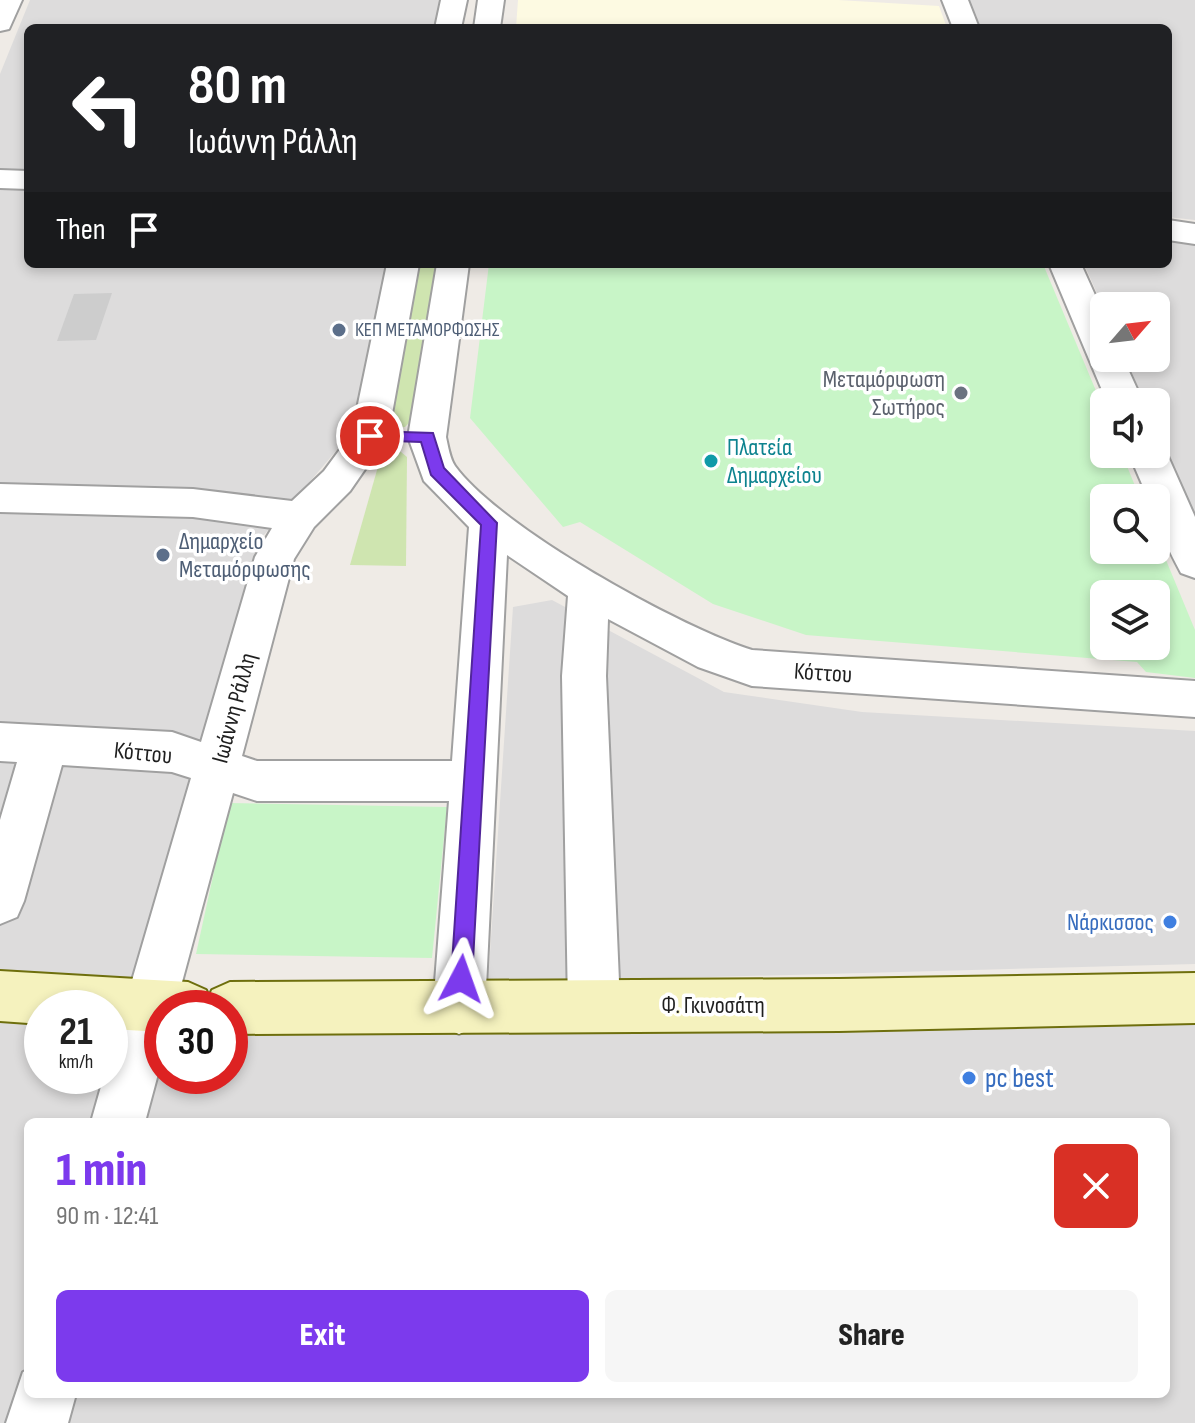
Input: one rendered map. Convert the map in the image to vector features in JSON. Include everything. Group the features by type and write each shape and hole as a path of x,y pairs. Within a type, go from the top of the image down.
{"main road":[{"path":"0,996 144,1005"},
{"name":"Φ. Γκινοσάτη","path":"248,1008 1195,998"}],"street":[{"path":"0,23 9,0"},
{"path":"449,24 454,0"},
{"path":"488,24 491,0"},
{"path":"955,0 964,24"},
{"path":"0,179 24,180"},
{"path":"1172,231 1195,234"},
{"name":"Ιωάννη Ράλλη","path":"172,990 217,770 275,557 300,517 337,481 370,436 402,268"},
{"path":"452,268 427,437 437,471 489,523 459,1008"},
{"path":"1067,268 1090,322"},
{"path":"370,436 427,437"},
{"path":"1154,468 1195,562"},
{"path":"0,498 193,503 300,517"},
{"name":"Κόττου","path":"489,523 589,589 713,655 752,668 1195,699"},
{"path":"589,589 584,676 594,1005"},
{"name":"Κόττου","path":"0,742 172,752 217,770 257,781 475,781"},
{"path":"0,901 45,745"},
{"name":"Ιωάννη Ράλλη","path":"120,1118 144,1063"},
{"path":"37,1423 44,1398"}],"shaded area":[{"path":"30,0 441,0 436,24 24,24 24,268 386,268 354,430 258,542 131,990 0,977 0,74"},
{"path":"518,0 838,0 939,6 946,24 516,24"},
{"path":"969,0 1195,0 1195,220 1172,217 1172,24 979,24"},
{"path":"1172,240 1195,243 1195,518 1170,460 1170,388 1139,388 1131,372 1170,372 1170,292 1096,292 1086,268 1172,268"},
{"path":"112,293 96,340 57,341 74,294"},
{"path":"552,600 724,692 862,712 1195,731 1195,964 488,983 513,607"},
{"path":"0,1014 24,1015 24,1094 128,1094 128,1018 144,1019 144,1094 248,1094 248,1020 1195,1021 1195,1423 0,1423"}],"green space":[{"path":"415,268 439,268 414,418 405,427 394,428 389,418"},
{"path":"489,268 1045,268 1095,388 1090,388 1090,468 1128,468 1134,484 1090,484 1090,564 1168,564 1195,630 1195,678 1146,672 1137,662 1112,660 1170,660 1170,580 1090,580 1090,658 806,635 713,604 580,522 563,527 470,418"},
{"path":"401,452 407,457 406,566 350,565 381,456"},
{"path":"229,803 447,807 432,958 196,954"}],"place":[{"name":"ΚΕΠ ΜΕΤΑΜΟΡΦΩΣΗΣ","path":"339,330"},
{"name":"Μεταμόρφωση Σωτήρος","path":"961,393"},
{"name":"Πλατεία Δημαρχείου","path":"711,461"},
{"name":"Δημαρχείο Μεταμόρφωσης","path":"163,555"},
{"name":"Νάρκισσος","path":"1170,922"},
{"name":"pc best","path":"969,1078"}],"route":[{"path":"370,436 427,437 437,471 489,523 461,979"}]}
